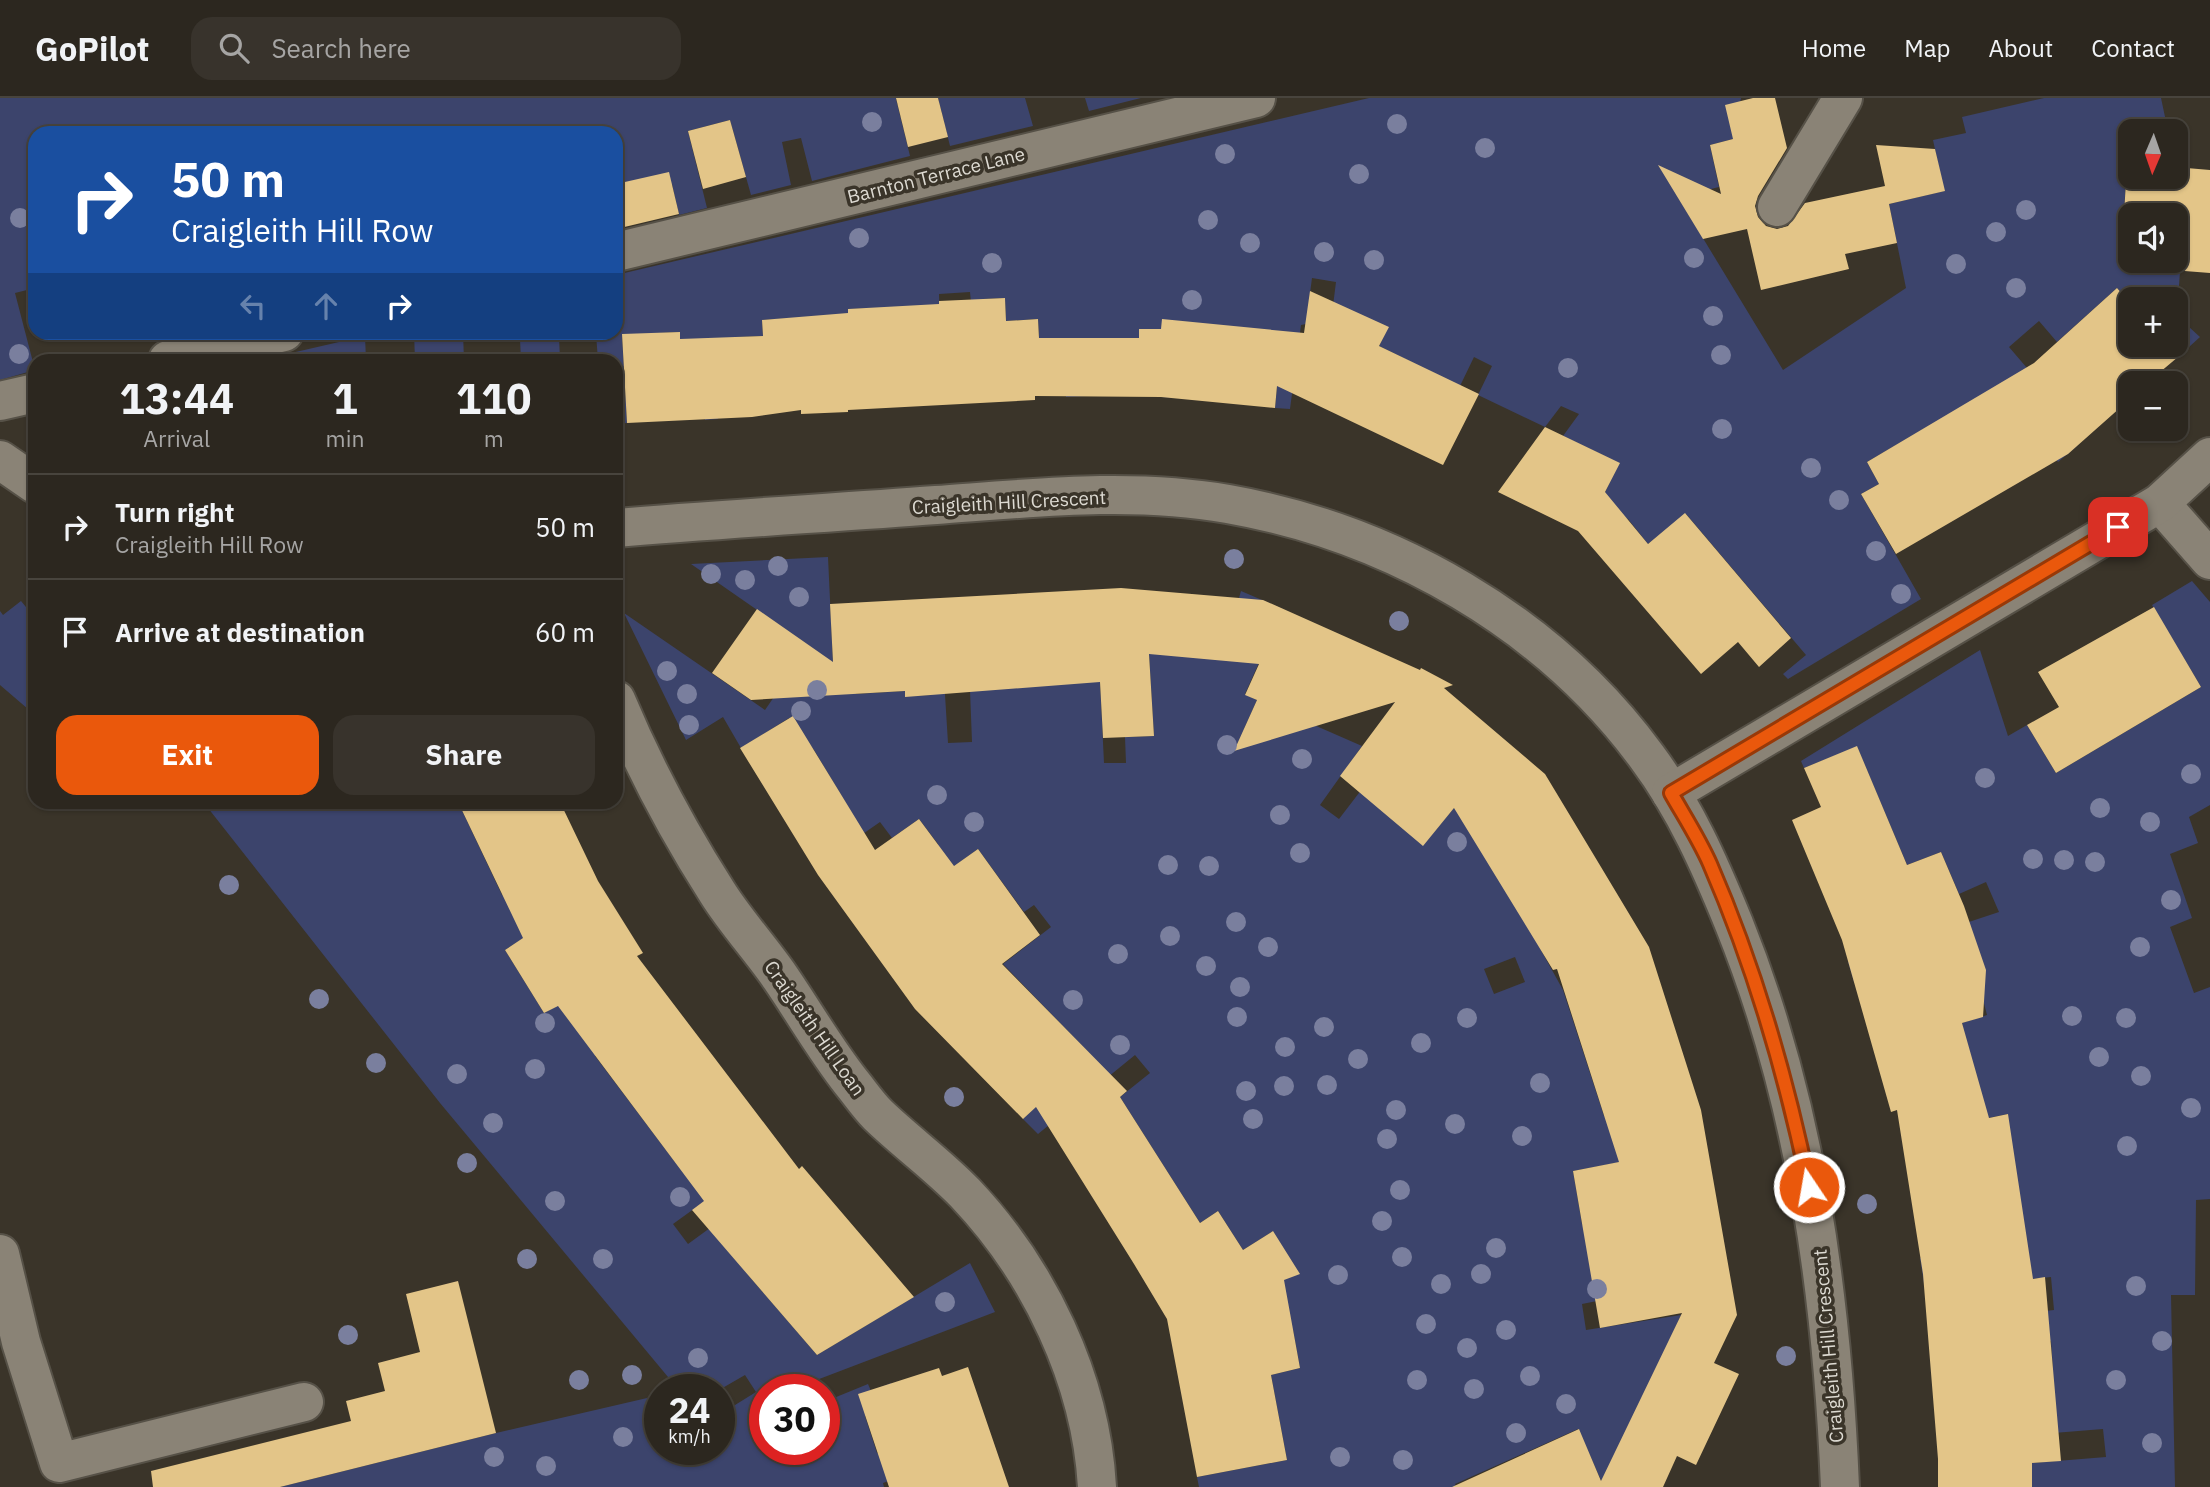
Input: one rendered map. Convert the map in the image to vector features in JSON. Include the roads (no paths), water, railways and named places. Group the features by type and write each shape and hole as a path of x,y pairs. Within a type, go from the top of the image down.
{"street":[{"name":"Barnton Terrace Lane","path":"623,250 1256,98"},
{"path":"1777,207 1843,98"},
{"path":"193,354 251,340"},
{"path":"0,401 28,395"},
{"path":"1671,793 2160,503 2210,457"},
{"path":"0,460 28,479"},
{"name":"Craigleith Hill Crescent","path":"623,526 1049,496 1177,498 1228,504 1350,537 1397,555 1446,581 1549,650 1616,719 1647,756 1671,793 1709,861 1765,1007 1785,1080 1814,1209 1832,1351 1840,1487"},
{"path":"2160,503 2210,560"},
{"name":"Craigleith Hill Loan","path":"623,717 635,747 711,883 800,1007 822,1043 876,1113 963,1191 996,1228 1026,1275 1053,1321 1083,1402 1092,1441 1097,1487"},
{"path":"0,1254 10,1345 59,1463 304,1402"}]}
